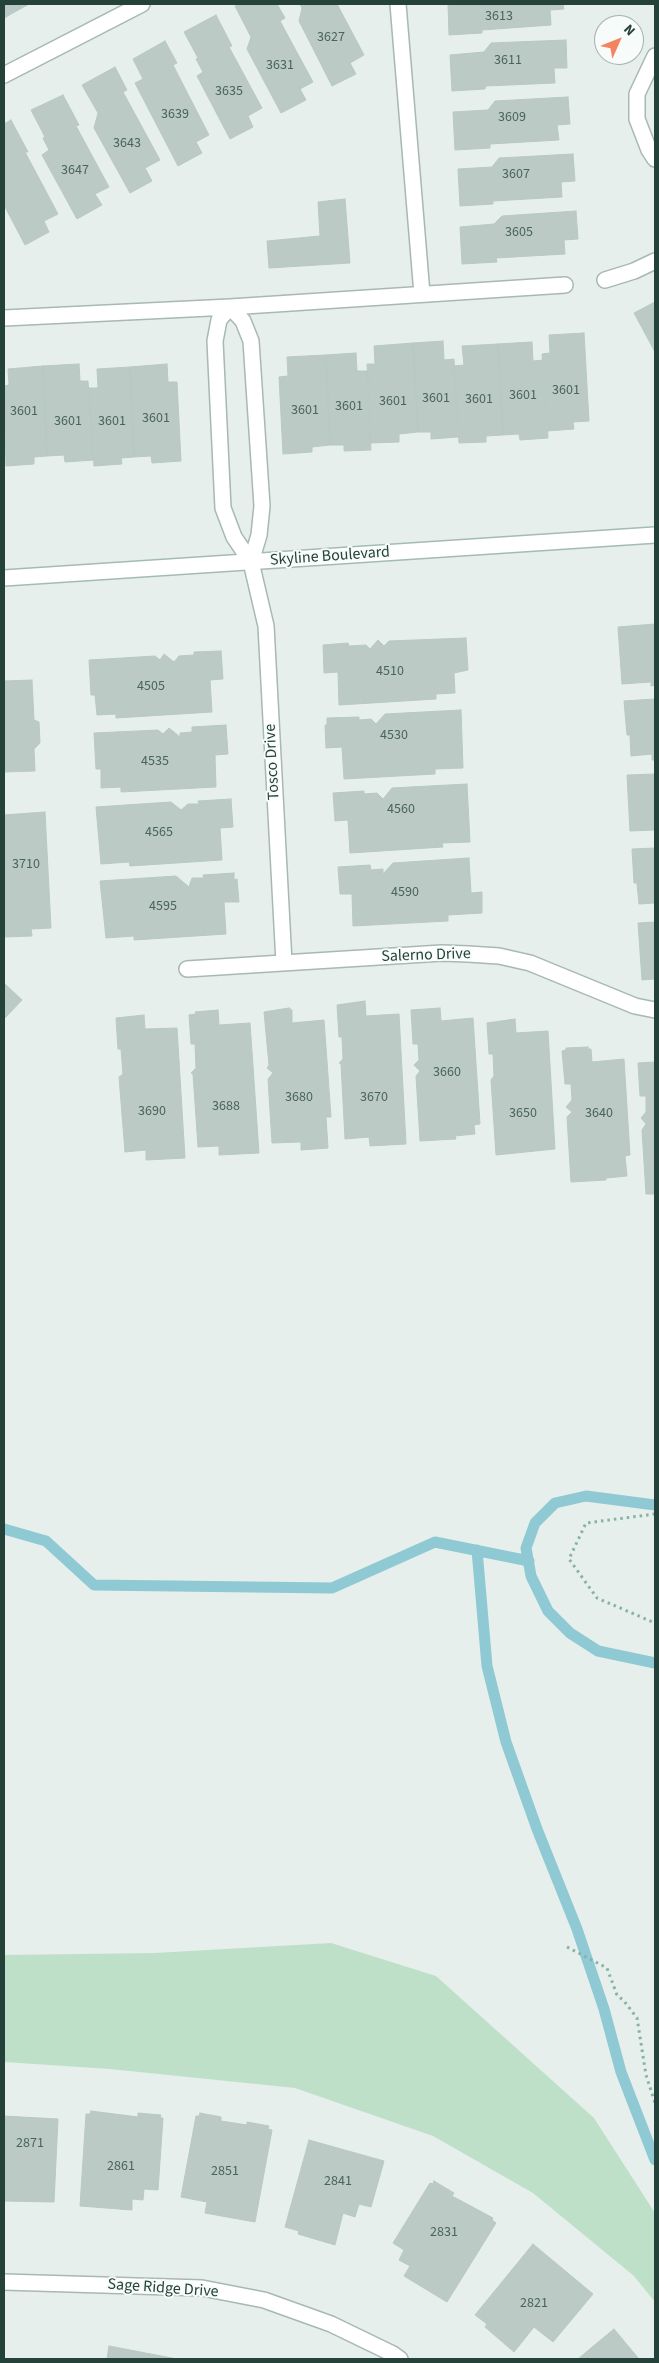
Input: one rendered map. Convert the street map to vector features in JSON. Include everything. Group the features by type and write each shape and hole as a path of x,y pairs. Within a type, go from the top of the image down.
{"street":[{"path":"4,75 142,4"},
{"path":"398,4 422,294"},
{"path":"655,56 637,94 637,119 649,150 655,159"},
{"path":"606,280 634,271 655,260"},
{"path":"4,318 565,285"},
{"path":"230,306 243,321 251,340 262,506 259,535 251,562"},
{"path":"230,306 219,320 216,341 223,508 234,537 251,562"},
{"name":"Skyline Boulevard","path":"4,578 655,535"},
{"name":"Tosco Drive","path":"251,562 266,626 284,963"},
{"name":"Salerno Drive","path":"187,969 442,953 500,956 530,963 635,1006 655,1010"},
{"name":"Sage Ridge Drive","path":"4,2282 202,2288 264,2300 332,2324 400,2359"}],"path":[{"path":"655,1514 586,1523 569,1559 597,1598 655,1623"},
{"path":"567,1947 607,1968 617,1996 624,2001 637,2018 646,2076 655,2103"}],"green space":[{"path":"331,1943 436,1976 594,2118 655,2213 655,2302 634,2276 533,2193 433,2136 295,2088 110,2069 4,2062 4,1955 155,1953"}],"building":[{"path":"4,4 29,4 4,18"},
{"path":"239,4 277,4 285,18 280,21 313,82 300,89 306,100 281,113 247,49 251,37 235,6"},
{"path":"300,4 337,4 364,55 350,63 356,74 332,86 299,21 302,8"},
{"path":"448,4 563,4 564,9 550,10 551,25 482,30 482,33 449,35"},
{"path":"216,15 232,46 229,47 262,108 248,116 253,127 230,139 197,76 203,72 184,32"},
{"path":"566,40 567,68 554,68 555,83 486,86 485,89 452,91 450,55 484,52 491,43"},
{"path":"165,41 177,63 173,65 209,135 196,142 202,153 178,166 135,83 143,79 133,59"},
{"path":"115,67 127,90 123,92 160,160 145,168 152,181 130,193 94,128 98,113 82,85"},
{"path":"63,95 79,125 76,126 109,187 95,194 102,205 77,219 42,155 49,150 43,138 45,137 31,110"},
{"path":"568,97 570,124 557,125 559,140 490,144 490,148 455,150 453,112 488,110 495,101"},
{"path":"11,120 28,152 25,152 58,214 44,221 49,232 25,245 4,205 4,124"},
{"path":"573,154 575,181 561,182 562,197 493,201 493,204 460,206 458,169 492,167 499,158"},
{"path":"345,199 350,263 269,268 267,241 320,236 318,202"},
{"path":"576,211 578,239 564,240 565,254 496,258 497,262 462,264 460,227 494,224 502,216"},
{"path":"655,302 655,352 634,313"},
{"path":"584,333 589,421 573,422 574,429 547,431 542,354 550,353 549,335"},
{"path":"443,341 444,360 454,359 458,437 431,439 431,432 418,432 413,343"},
{"path":"532,342 533,361 543,360 548,438 520,440 519,434 503,435 498,344"},
{"path":"413,343 418,432 399,434 399,442 371,443 367,364 375,364 374,346"},
{"path":"498,344 503,435 486,436 486,442 459,443 454,366 464,365 462,346"},
{"path":"356,353 357,371 367,371 371,450 344,451 344,445 330,445 326,355"},
{"path":"326,355 330,445 312,447 312,452 283,454 279,377 288,376 287,357"},
{"path":"79,364 80,381 88,381 94,460 65,462 64,455 47,456 43,366"},
{"path":"167,364 168,382 177,382 181,461 152,463 151,456 134,457 130,367"},
{"path":"43,366 47,456 34,457 34,464 6,466 4,386 9,385 8,369"},
{"path":"130,367 134,457 121,458 122,464 94,466 89,388 98,388 97,369"},
{"path":"655,624 655,685 651,686 651,682 622,684 618,627"},
{"path":"466,638 468,670 454,673 455,693 436,694 436,699 339,705 338,672 324,673 323,645 348,643 349,646 366,645 370,649 378,640 384,646 389,641"},
{"path":"221,651 223,679 210,680 212,712 116,718 116,714 97,715 95,695 91,695 89,660 155,656 160,660 164,654 174,662 179,656 194,655 194,652"},
{"path":"32,680 34,720 39,722 40,743 34,749 35,771 4,772 4,681"},
{"path":"655,699 655,760 652,760 652,754 631,756 630,735 627,735 624,701"},
{"path":"461,710 463,768 435,769 435,774 344,779 342,747 326,748 325,725 327,725 327,718 359,717 359,720 371,719 376,724 385,714"},
{"path":"226,725 228,754 215,755 216,787 121,792 121,787 101,788 101,769 96,769 94,733 158,730 163,734 169,728 180,737 180,733 192,732 192,727"},
{"path":"655,774 655,830 630,831 627,775"},
{"path":"467,784 470,842 442,843 443,847 350,853 348,820 335,821 333,793 364,791 364,794 377,793 383,799 392,788"},
{"path":"231,799 233,827 220,828 222,860 130,866 129,862 101,864 96,807 171,802 181,810 188,804 199,804 198,801"},
{"path":"45,812 51,928 31,929 32,936 4,937 4,815"},
{"path":"655,848 655,903 639,904 637,883 634,883 632,849"},
{"path":"469,858 471,893 482,892 482,913 448,915 448,921 353,926 352,894 340,894 338,867 370,865 371,870 383,869 383,874 393,863"},
{"path":"234,873 234,880 237,879 239,902 224,902 226,934 134,940 134,936 106,938 100,881 176,876 189,887 192,878 204,878 203,875"},
{"path":"655,922 655,979 642,980 638,923"},
{"path":"4,983 22,1000 4,1019"},
{"path":"365,1001 366,1016 399,1014 406,1144 370,1146 369,1137 345,1139 341,1064 339,1063 343,1059 342,1037 339,1037 337,1005"},
{"path":"289,1008 292,1010 292,1023 324,1020 331,1117 326,1117 328,1148 301,1150 301,1142 272,1143 268,1079 273,1073 267,1068 269,1065 264,1012"},
{"path":"440,1008 441,1021 473,1018 480,1124 474,1125 475,1134 455,1136 456,1139 420,1141 416,1076 420,1071 414,1065 419,1060 418,1044 413,1044 411,1010"},
{"path":"218,1010 219,1025 250,1023 259,1153 219,1155 219,1146 198,1147 193,1074 191,1073 196,1068 195,1044 191,1044 189,1015 196,1014 195,1012"},
{"path":"144,1015 145,1029 177,1028 185,1158 146,1160 146,1150 125,1152 119,1077 123,1074 121,1049 118,1049 116,1018"},
{"path":"515,1019 516,1033 548,1031 555,1149 496,1155 491,1080 494,1076 493,1054 489,1054 487,1023"},
{"path":"588,1047 588,1049 591,1049 592,1062 624,1059 630,1155 625,1156 627,1176 606,1178 606,1180 571,1182 567,1117 572,1112 566,1107 572,1100 571,1084 565,1084 562,1051 566,1050 566,1048"},
{"path":"655,1062 655,1194 646,1194 642,1130 646,1124 641,1118 646,1112 646,1096 640,1096 638,1063"},
{"path":"91,2111 138,2117 138,2113 161,2115 160,2118 163,2118 158,2190 144,2189 143,2200 132,2199 132,2210 80,2206 86,2114 90,2114"},
{"path":"200,2113 221,2117 221,2121 247,2125 247,2122 269,2126 268,2129 272,2130 255,2222 205,2213 207,2202 181,2197 196,2116 199,2116"},
{"path":"4,2116 58,2119 54,2202 4,2201"},
{"path":"309,2140 384,2161 371,2207 359,2204 355,2217 343,2213 335,2245 298,2234 299,2231 285,2227"},
{"path":"434,2181 454,2193 452,2196 493,2218 492,2220 496,2223 447,2302 404,2276 410,2266 399,2260 404,2250 393,2243 430,2183 433,2184"},
{"path":"533,2244 593,2294 553,2342 534,2327 514,2352 485,2327 487,2324 475,2315"},
{"path":"614,2329 639,2359 578,2359 597,2343"},
{"path":"109,2346 177,2359 107,2359"}],"waterway":[{"path":"655,1505 586,1496 555,1503 535,1523 526,1548 531,1576 548,1611 570,1633 598,1651 655,1663"},
{"path":"4,1529 46,1541 94,1585 332,1588 435,1542 529,1561"},
{"path":"477,1550 487,1666 506,1742 537,1829 577,1929 604,2009 621,2072 655,2160"}]}
